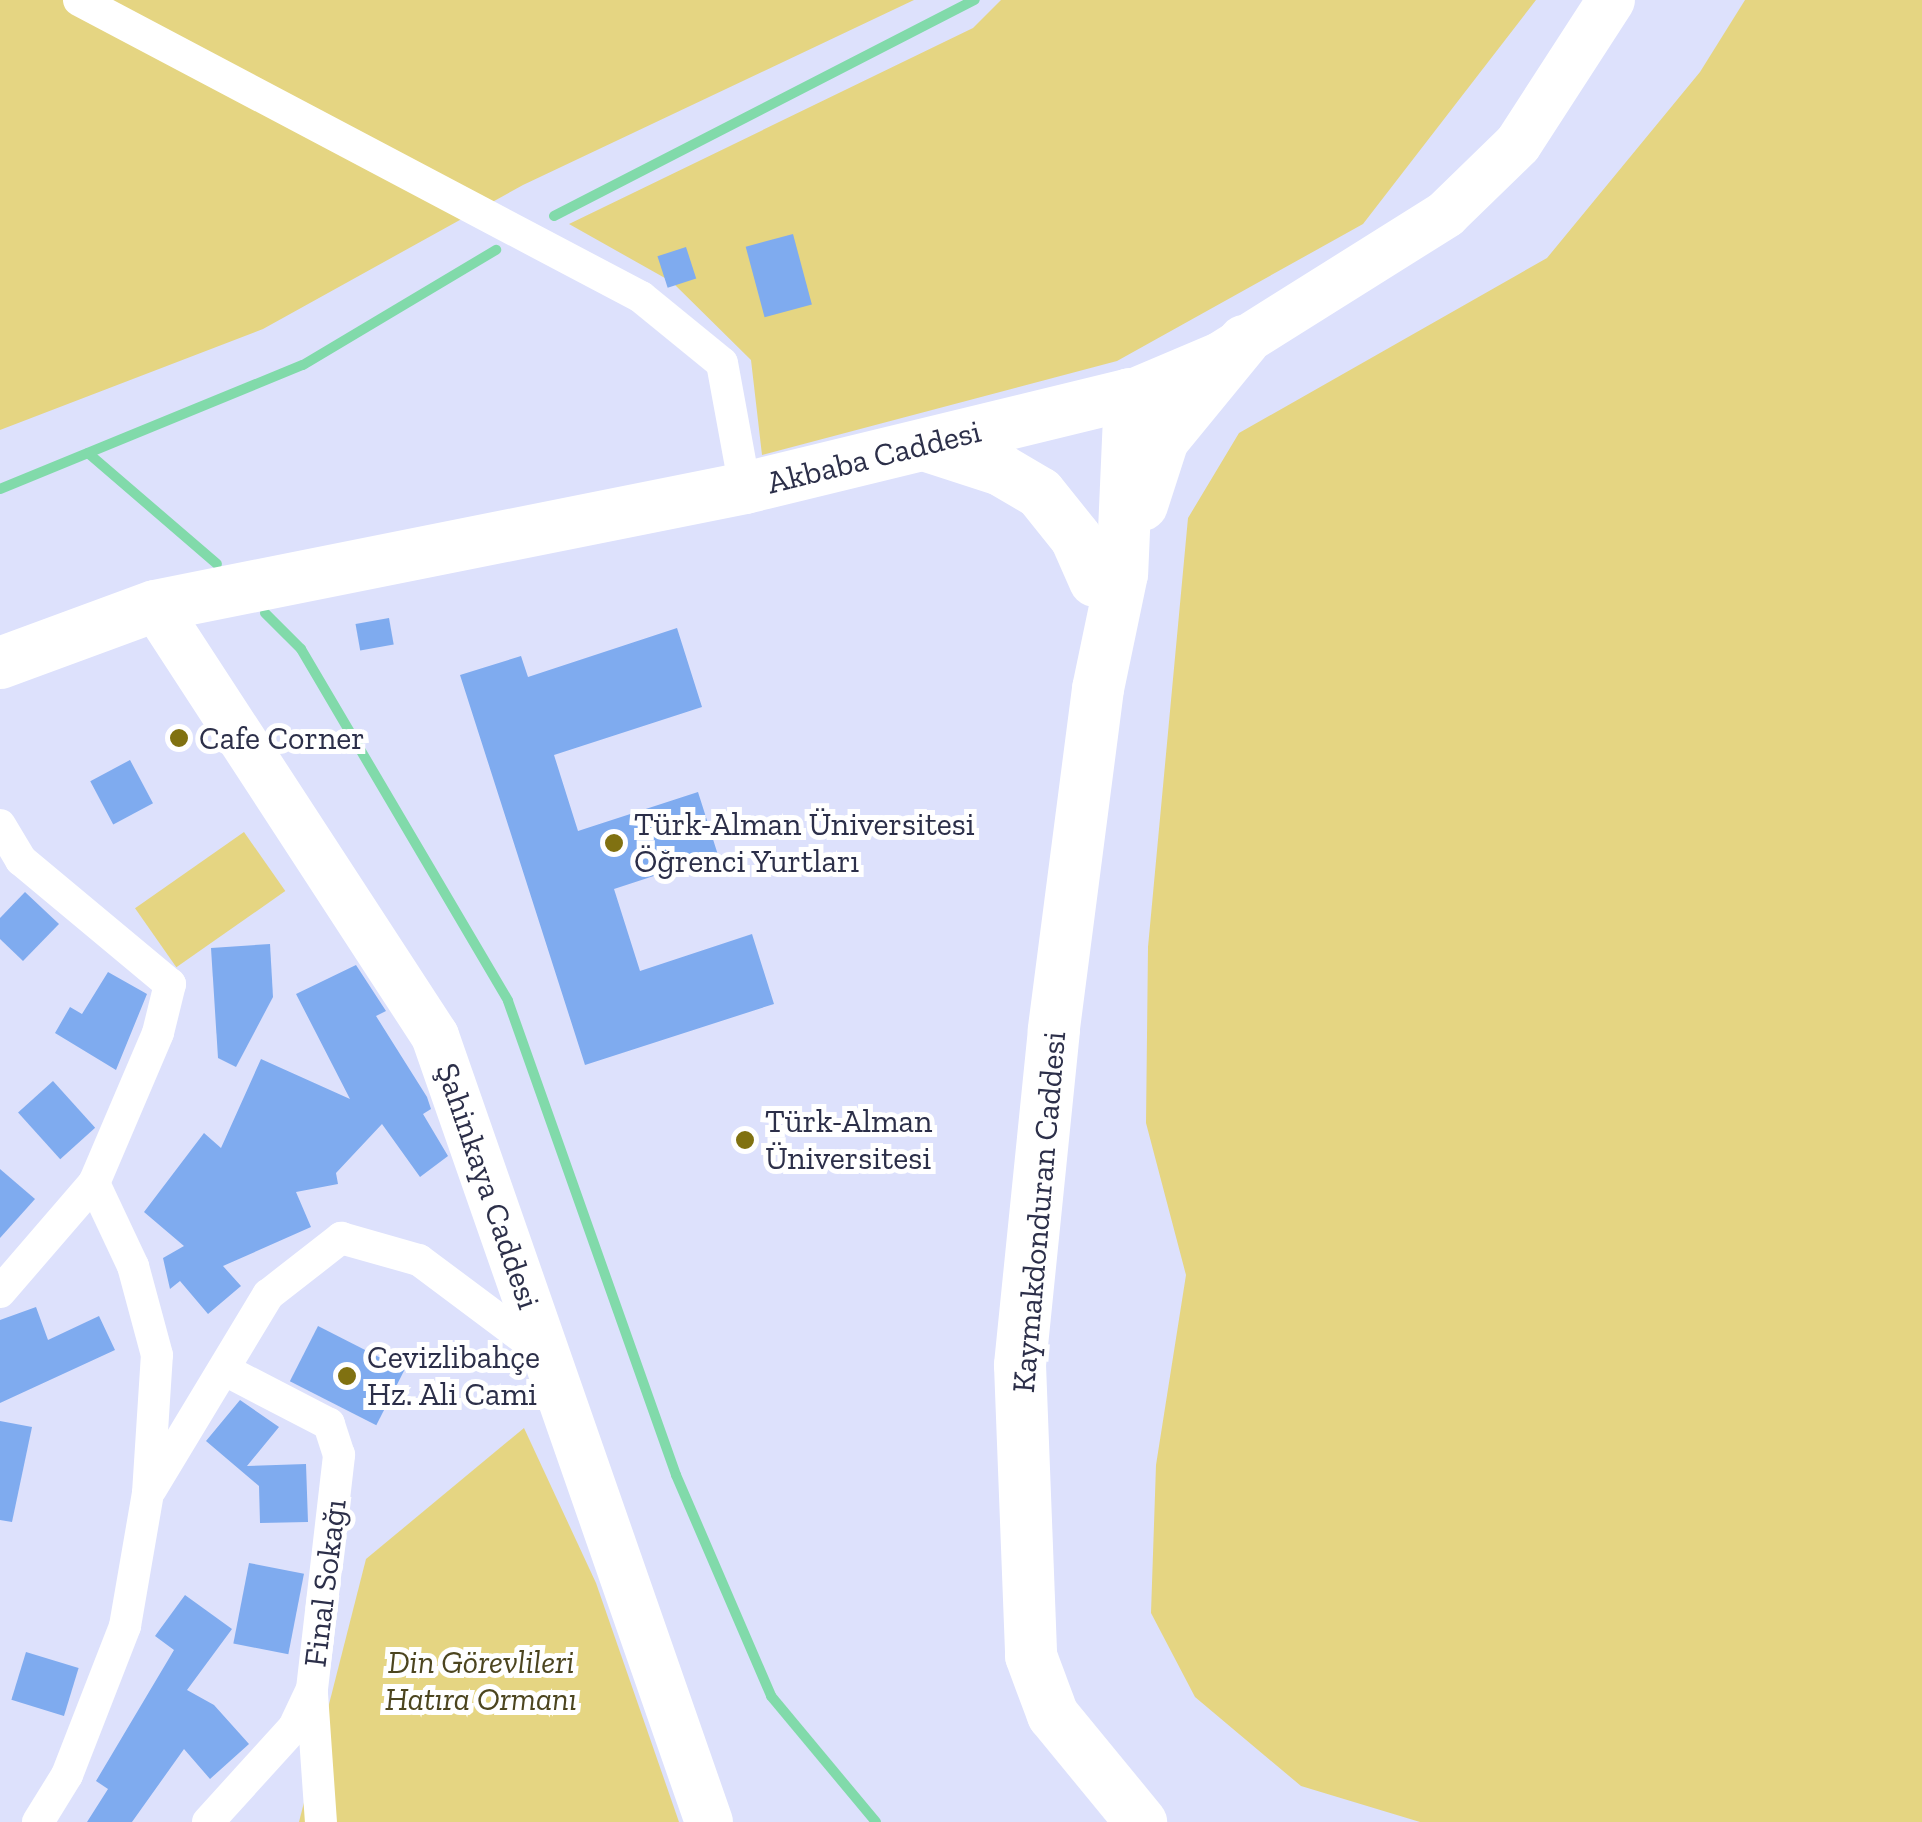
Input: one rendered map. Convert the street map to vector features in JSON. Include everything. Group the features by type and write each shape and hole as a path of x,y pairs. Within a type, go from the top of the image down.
{"main road":[{"path":"1109,577 1154,456 1244,340"},
{"name":"Akbaba Caddesi","path":"0,663 155,606 745,488 1110,399"},
{"path":"1109,577 1110,399"},
{"path":"922,445 1001,470 1040,493 1109,577"},
{"name":"Kaymakdonduran Caddesi","path":"1109,577 1020,1366 1031,1656 1053,1715 1141,1822"}],"street":[{"path":"79,0 641,297 722,363 745,488"},
{"name":"Akbaba Caddesi","path":"1110,399 1244,340 1446,214 1518,144 1610,0"},
{"name":"Şahinkaya Caddesi","path":"155,606 435,1036 709,1822"},
{"path":"0,824 21,860 170,984 158,1033 94,1183 0,1292"},
{"path":"38,1822 67,1775 125,1626 148,1493 157,1355 133,1266 94,1183"},
{"path":"148,1493 226,1370 268,1294 340,1238 419,1260 548,1357"},
{"name":"Final Sokağı","path":"208,1822 294,1727 312,1689 339,1455 328,1424 226,1370"},
{"path":"312,1689 321,1822"}],"green space":[{"path":"0,0 914,0 523,185 263,329 0,430"},
{"path":"1001,0 1536,0 1363,224 1117,361 762,455 751,360 672,282 569,224 973,28"},
{"path":"1745,0 1922,0 1922,1822 1420,1822 1301,1786 1195,1697 1151,1613 1156,1465 1186,1275 1146,1123 1148,947 1188,518 1239,433 1547,258 1700,72"},
{"path":"244,832 285,891 176,967 135,908"},
{"name":"Din Görevlileri Hatıra Ormanı","path":"524,1428 596,1583 679,1822 299,1822 366,1559"}],"building":[{"path":"793,234 812,305 765,317 746,247"},
{"path":"686,247 696,278 668,288 657,256"},
{"path":"389,618 394,645 360,650 356,624"},
{"name":"Türk-Alman Üniversitesi Öğrenci Yurtları","path":"677,628 702,707 554,755 578,831 698,792 718,855 614,889 640,971 752,934 774,1004 585,1065 460,675 521,656 528,677"},
{"path":"130,760 153,803 113,824 90,781"},
{"path":"25,892 59,924 23,961 0,939 0,918"},
{"path":"270,944 273,997 236,1067 218,1058 211,948"},
{"path":"356,965 386,1011 376,1016 427,1097 431,1109 423,1114 448,1156 420,1177 382,1124 336,1173 338,1184 296,1192 311,1227 223,1266 241,1286 208,1314 180,1281 170,1289 163,1258 184,1246 144,1212 204,1133 221,1148 261,1059 350,1099 296,994"},
{"path":"108,972 147,994 116,1070 55,1033 70,1007 82,1014"},
{"path":"53,1081 95,1128 60,1159 18,1112"},
{"path":"0,1169 35,1199 0,1238"},
{"path":"36,1307 48,1340 99,1316 115,1350 0,1403 0,1320"},
{"name":"Cevizlibahçe Hz. Ali Cami","path":"318,1326 404,1370 376,1425 290,1381"},
{"path":"240,1400 279,1427 247,1466 306,1464 308,1522 260,1523 259,1486 206,1441"},
{"path":"0,1421 32,1427 12,1522 0,1520"},
{"path":"249,1563 304,1574 288,1654 233,1643"},
{"path":"185,1595 232,1629 187,1690 214,1705 249,1744 210,1779 184,1749 132,1822 87,1822 108,1789 96,1781 174,1650 155,1636"},
{"path":"26,1652 79,1668 64,1716 11,1700"}],"waterway":[{"path":"554,216 975,0"},
{"path":"0,489 303,365 496,250"},
{"path":"88,453 217,564"},
{"path":"265,613 301,649 508,1001 676,1475 771,1696 876,1822"}],"place":[{"name":"Cafe Corner","path":"179,738"},
{"name":"Türk-Alman Üniversitesi Öğrenci Yurtları","path":"614,843"},
{"name":"Türk-Alman Üniversitesi","path":"745,1140"},
{"name":"Cevizlibahçe Hz. Ali Cami","path":"347,1376"}]}
